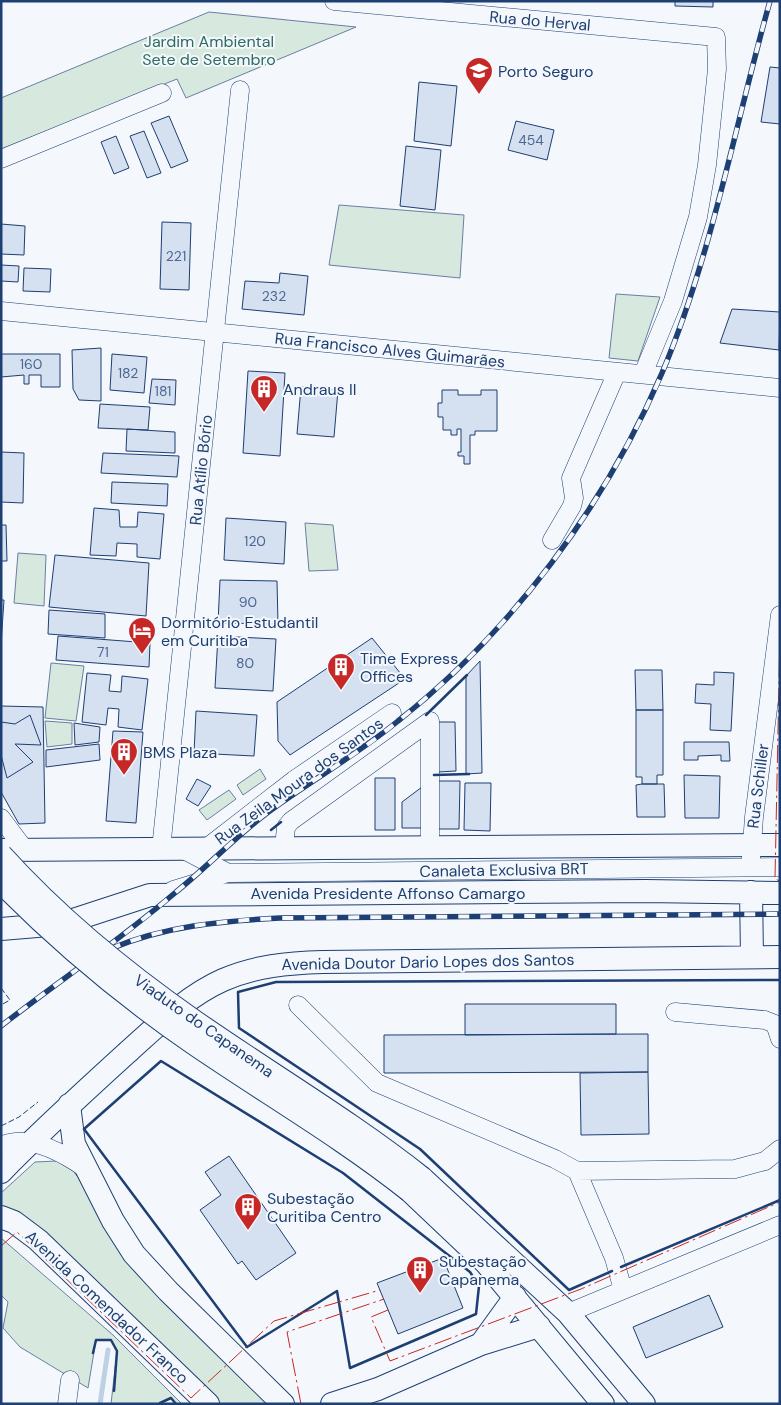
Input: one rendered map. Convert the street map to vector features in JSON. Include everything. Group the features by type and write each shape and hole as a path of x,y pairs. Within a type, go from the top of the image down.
{"main road":[{"path":"1,850 780,845"},
{"name":"Viaduto do Capanema","path":"1,856 65,919 143,984 211,1033 379,1145 416,1185"},
{"name":"Viaduto do Capanema","path":"1,882 67,944 151,1012 216,1058 353,1148 416,1185"},
{"name":"Rua Schiller","path":"752,892 752,957"},
{"name":"Avenida Presidente Affonso Camargo","path":"1,929 61,924 139,898 159,895 780,892"},
{"name":"Avenida Doutor Dario Lopes dos Santos","path":"1,1172 69,1105 153,1030 202,991 236,975 268,966 323,962 780,956"},
{"path":"69,1105 72,1138 85,1168 113,1221 134,1254 168,1291 283,1404"},
{"path":"416,1185 515,1297 603,1404"},
{"path":"416,1185 568,1313 644,1404"},
{"name":"Avenida Comendador Franco","path":"1,1217 14,1222 38,1240 208,1404"},
{"path":"481,1344 515,1297"},
{"path":"332,1404 372,1396 481,1344 538,1326"}],"street":[{"name":"Rua do Herval","path":"334,1 716,37 717,69 707,165 698,217 673,301 643,374"},
{"name":"Rua Atílio Bório","path":"171,849 215,332 240,90"},
{"path":"1,160 162,93"},
{"name":"Rua Francisco Alves Guimarães","path":"1,311 780,388"},
{"path":"552,540 572,506 574,498 571,478 617,372"},
{"name":"Rua Schiller","path":"752,892 751,845 780,615"},
{"name":"Rua Zeila Moura dos Santos","path":"206,849 294,780 392,712"},
{"path":"284,848 286,827 291,821 430,721 430,847"},
{"path":"1,818 25,850"},
{"name":"Canaleta Exclusiva BRT","path":"171,849 228,873"},
{"name":"Canaleta Exclusiva BRT","path":"159,895 228,873 780,867"},
{"path":"298,1005 377,1083 555,1159 577,1171 735,1169 765,1161 780,1150"},
{"path":"675,1012 765,1020 775,1024 780,1039"},
{"path":"1,1146 8,1142 30,1143 52,1148 85,1168"},
{"path":"577,1171 614,1258 623,1290"},
{"path":"568,1313 780,1225"},
{"path":"67,1404 70,1380"}],"green space":[{"name":"Jardim Ambiental Sete de Setembro","path":"209,12 356,27 186,98 177,79 1,149 1,98"},
{"path":"339,205 464,215 460,278 329,265"},
{"path":"616,294 660,297 638,361 609,358"},
{"path":"305,523 333,525 338,570 309,571"},
{"path":"18,553 46,555 44,606 14,603"},
{"path":"51,663 84,666 76,721 45,718"},
{"path":"45,721 72,723 72,744 47,747"},
{"path":"260,769 266,779 243,795 237,785"},
{"path":"229,790 236,799 207,820 199,810"},
{"path":"57,1161 73,1171 270,1404 218,1404 1,1207 1,1193 35,1162"},
{"path":"1,1238 113,1335 182,1404 176,1404 171,1398 159,1404 111,1404 117,1351 111,1340 96,1340 88,1388 20,1347 3,1328 8,1302 1,1295"}],"building":[{"path":"675,1 713,1 713,7 675,6"},
{"path":"770,67 780,68 780,124 761,122"},
{"path":"419,82 457,86 451,146 414,141"},
{"path":"169,116 188,161 171,168 151,123"},
{"path":"516,121 554,130 547,160 508,150"},
{"path":"144,131 161,173 147,178 130,136"},
{"path":"116,136 129,168 114,174 101,142"},
{"path":"406,146 441,150 435,210 400,206"},
{"path":"162,222 191,223 189,290 160,289"},
{"path":"1,224 25,226 24,255 1,254"},
{"path":"1,265 19,266 18,282 1,281"},
{"path":"24,268 51,269 50,292 23,291"},
{"path":"280,273 308,276 304,315 242,309 245,281 279,283"},
{"path":"732,309 780,312 779,350 720,343"},
{"path":"101,348 101,401 79,400 73,389 72,350"},
{"path":"1,354 60,354 60,387 41,387 41,375 29,375 29,384 24,384 24,375 1,377"},
{"path":"112,354 147,357 144,393 110,390"},
{"name":"Andraus II","path":"248,371 285,373 280,456 243,453"},
{"path":"152,379 176,380 175,405 149,403"},
{"path":"301,387 338,390 334,437 297,434"},
{"path":"442,390 458,390 458,395 481,395 481,390 497,390 497,431 475,431 475,435 470,435 470,464 464,464 464,456 458,456 458,452 461,452 461,429 457,429 457,435 451,435 451,430 443,430 443,417 438,417 438,403 442,403"},
{"path":"100,404 150,407 148,430 98,428"},
{"path":"127,429 175,432 175,453 126,451"},
{"path":"1,452 24,453 23,503 1,502"},
{"path":"103,453 179,456 177,477 101,473"},
{"path":"112,482 168,484 167,506 111,503"},
{"path":"94,508 119,510 120,527 137,527 138,512 164,514 160,559 137,557 137,544 117,543 116,556 90,555"},
{"path":"226,518 286,522 284,564 224,560"},
{"path":"1,525 6,525 7,561 1,561"},
{"path":"55,555 149,563 146,616 49,607"},
{"path":"220,580 277,581 278,624 218,623"},
{"path":"1,600 4,600 1,644"},
{"path":"49,610 105,614 105,638 48,634"},
{"path":"58,636 150,643 149,667 56,660"},
{"path":"218,636 276,639 273,691 215,688"},
{"name":"Time Express Offices","path":"372,638 405,679 290,755 278,741 277,702"},
{"path":"480,661 482,773 466,774 466,676"},
{"path":"635,670 662,670 663,710 636,710"},
{"path":"714,672 734,673 731,731 710,730 711,704 695,703 696,684 714,685"},
{"path":"87,673 111,675 109,691 121,692 122,676 148,679 142,730 118,727 119,709 108,708 106,725 82,722"},
{"path":"1,706 43,707 45,823 19,824 1,792"},
{"path":"636,710 663,710 663,775 657,775 657,784 642,784 642,777 636,777"},
{"path":"196,711 257,715 254,756 194,753"},
{"path":"30,715 41,745 15,744 33,762 7,778 1,755 1,722 15,724"},
{"path":"437,722 455,722 456,771 438,772"},
{"path":"74,723 100,727 99,742 75,745"},
{"name":"BMS Plaza","path":"113,731 143,732 136,823 106,821"},
{"path":"684,742 729,742 730,761 721,761 721,755 698,756 698,760 684,760"},
{"path":"99,744 100,760 46,767 46,750"},
{"path":"684,775 720,776 719,818 685,818"},
{"path":"375,778 395,778 395,830 375,830"},
{"path":"197,779 211,786 198,806 186,799"},
{"path":"437,781 460,781 459,829 436,829"},
{"path":"465,783 491,783 490,831 464,830"},
{"path":"664,784 665,817 637,817 636,785"},
{"path":"422,787 424,828 402,828 402,802"},
{"path":"465,1004 616,1004 616,1034 465,1035"},
{"path":"648,1034 648,1072 384,1073 384,1035"},
{"path":"648,1072 649,1134 581,1135 580,1073"},
{"name":"Subestação Curitiba Centro","path":"229,1156 296,1253 256,1280 242,1261 238,1264 200,1210 221,1195 205,1172"},
{"name":"Subestação Capanema","path":"443,1258 463,1308 398,1334 377,1283"},
{"path":"709,1295 723,1327 646,1358 633,1327"}],"waterway":[{"path":"100,1404 108,1350"}],"railway":[{"path":"1,1026 155,910 267,813 366,745 440,686 517,606 551,563 613,471 662,373 680,328 722,189 770,1"},
{"path":"110,949 151,935 193,926 280,918 780,914"}],"fence":[{"path":"1,988 10,1000 1,1005"},
{"path":"1,1126 19,1117 38,1102"}],"wall":[{"path":"426,715 467,675"},
{"path":"434,775 469,774"},
{"path":"271,830 281,822"},
{"path":"612,1271 569,1290 420,1149 239,1028 238,992 276,982 780,980"},
{"path":"161,1061 343,1173 470,1272 479,1286 476,1314 350,1368 337,1291 247,1347 84,1129 161,1061"},
{"path":"621,1267 780,1200"},
{"path":"93,1353 96,1340 111,1340 117,1351 114,1391"},
{"path":"160,1403 171,1398 176,1404"}],"power":[{"path":"780,631 775,879 780,881"},
{"path":"388,1310 371,1317 390,1361 581,1289 780,1202"},
{"path":"1,1246 17,1232 191,1398 274,1321 380,1290"},
{"path":"301,1404 287,1332 384,1299"}],"place":[{"name":"Porto Seguro","path":"479,95"},
{"name":"Andraus II","path":"264,413"},
{"name":"Dormitório Estudantil em Curitiba","path":"142,655"},
{"name":"Time Express Offices","path":"341,691"},
{"name":"BMS Plaza","path":"124,776"},
{"name":"Subestação Curitiba Centro","path":"248,1231"},
{"name":"Subestação Capanema","path":"420,1294"}]}
